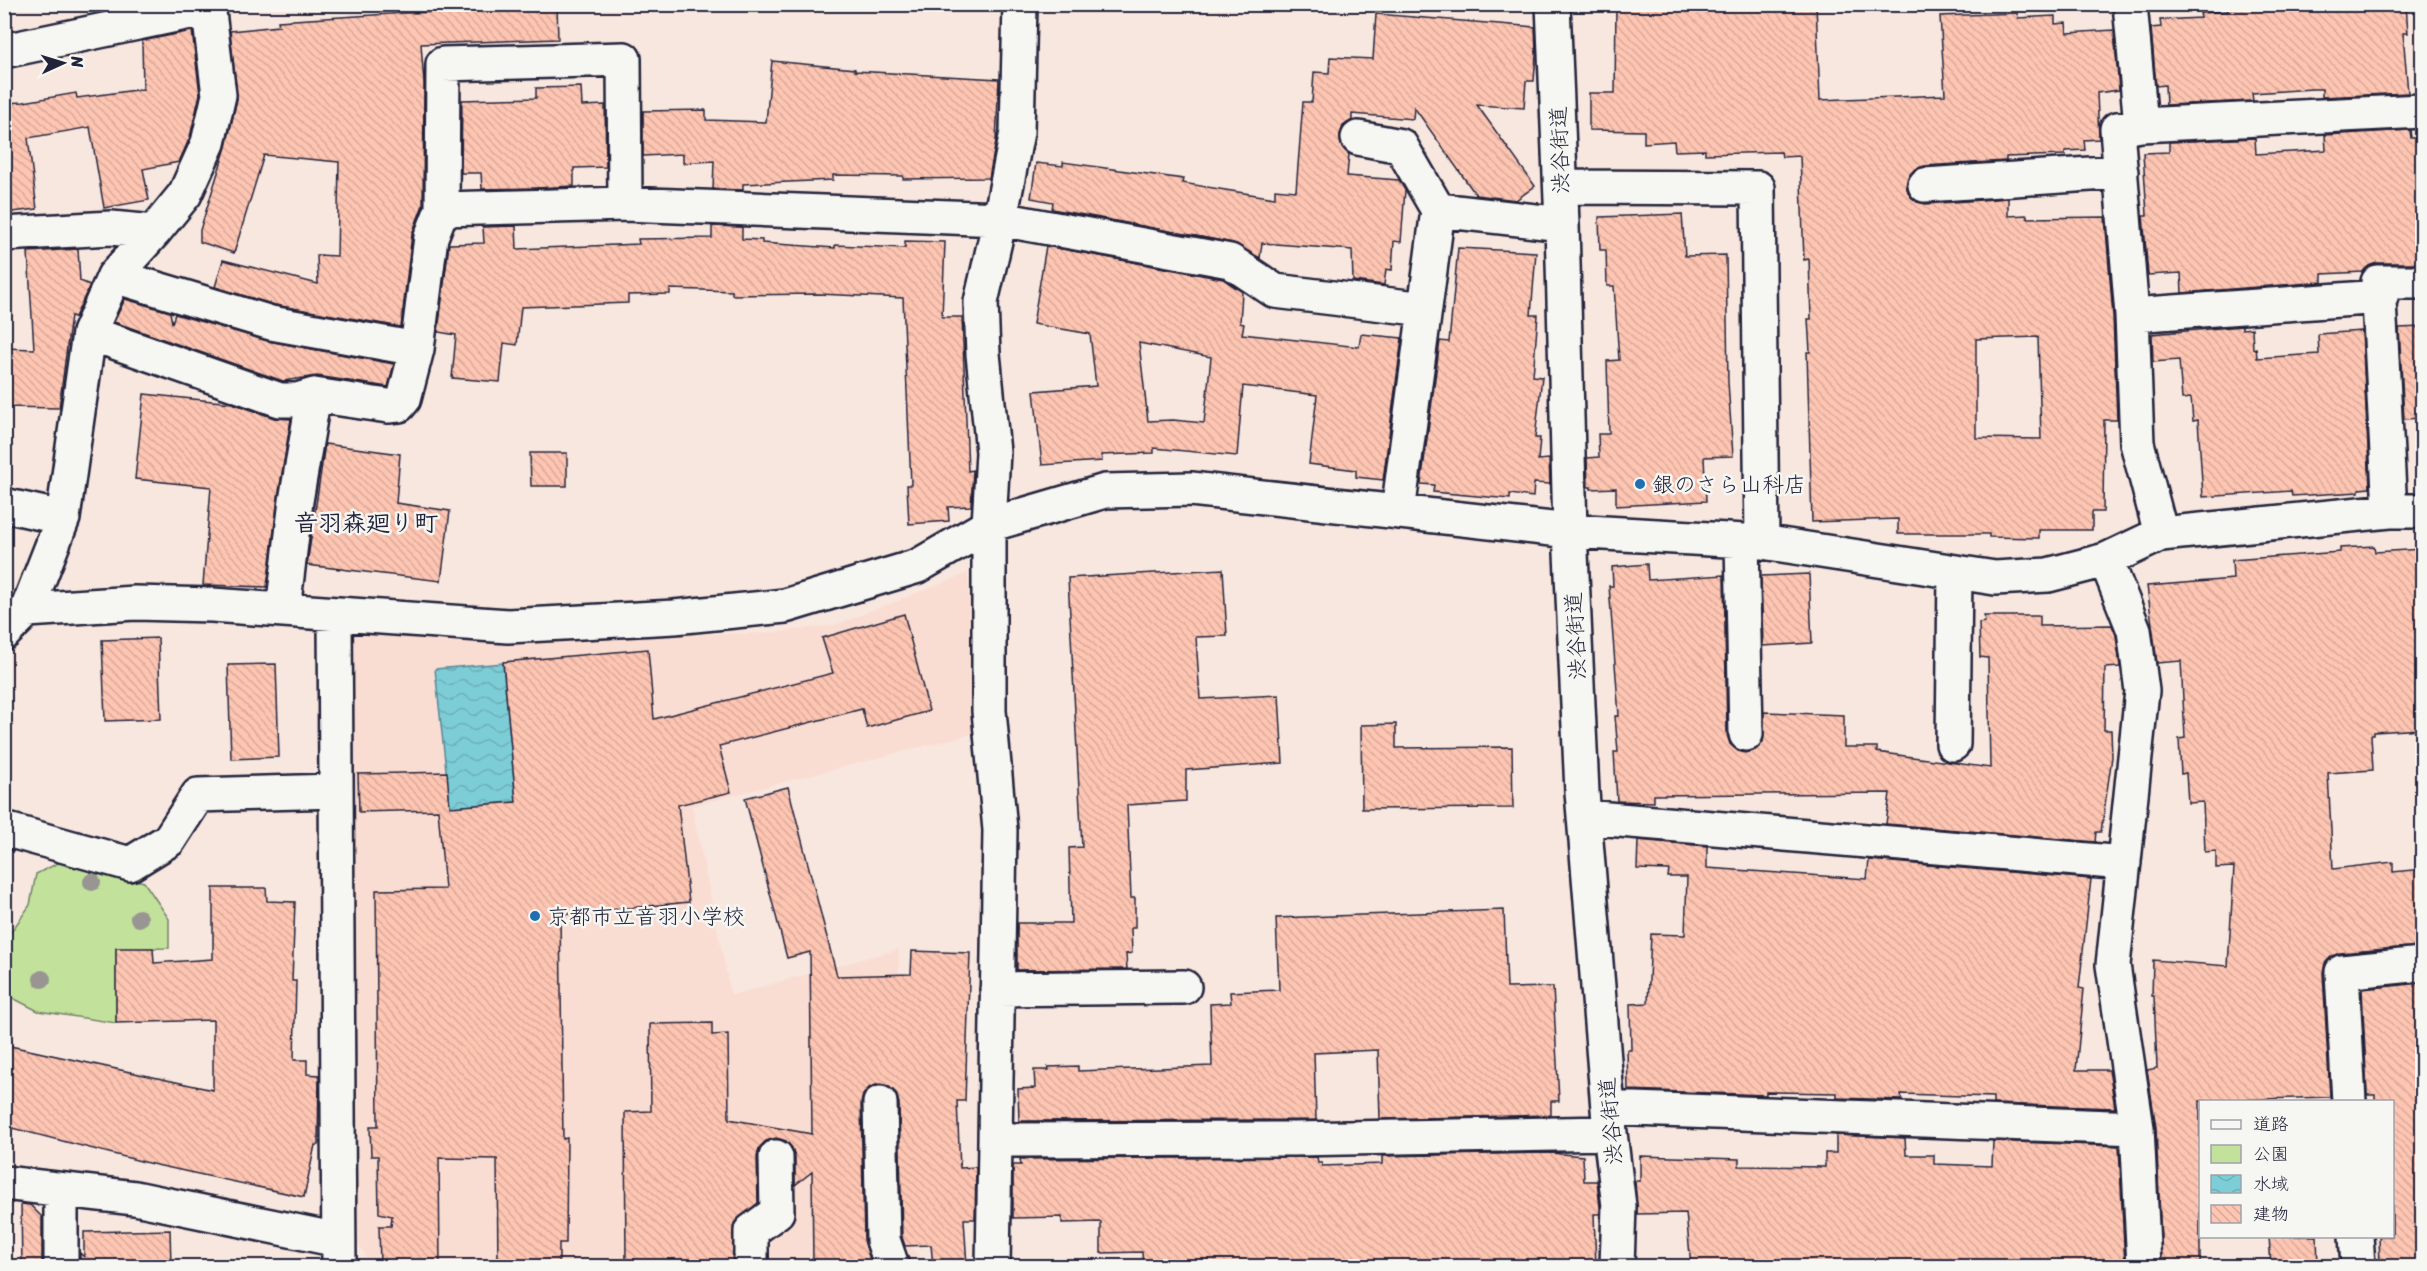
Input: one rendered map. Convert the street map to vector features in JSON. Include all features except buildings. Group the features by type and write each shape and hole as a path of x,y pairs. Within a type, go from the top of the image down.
{"street":[{"path":"993,1266 1000,830 989,711 989,525 993,452 983,354 981,303 1017,132 1020,4"},
{"name":"渋谷街道","path":"1553,4 1561,187 1570,531 1584,817 1618,1206 1617,1266"},
{"path":"2130,4 2141,125"},
{"path":"4,51 208,6 219,95 208,143 185,194 114,276 89,333 63,518 27,610 4,633"},
{"path":"89,333 280,400 297,400 314,395 388,406 399,405 404,399 417,349 430,237 442,209 443,64 624,59 625,204"},
{"path":"2161,534 2137,443 2132,315 2117,129 2141,125 2422,111"},
{"path":"1358,138 1401,146 1438,210 1398,512"},
{"path":"1925,185 2121,172"},
{"path":"1561,187 1758,188 1746,734"},
{"path":"442,209 625,204 1000,219 1230,261 1275,291 1425,309"},
{"path":"1438,210 1562,224"},
{"path":"4,234 111,228 154,232"},
{"path":"114,276 271,323 417,349"},
{"path":"2390,511 2381,297 2378,282 2422,282"},
{"path":"2132,315 2381,297"},
{"path":"282,610 296,501 314,395"},
{"path":"27,610 135,603 282,610 508,626 674,617 785,606 918,566 989,525 1105,490 1191,489 1570,531 1752,542 1995,578 2048,574 2106,560 2161,534 2390,511 2422,511"},
{"path":"4,505 63,518"},
{"path":"2106,560 2134,630 2142,691 2113,965 2137,1128 2144,1266"},
{"path":"1953,744 1955,572"},
{"path":"4,1183 135,1198 338,1253 335,614"},
{"path":"4,829 130,864 170,840 198,795 336,791"},
{"path":"1584,817 2124,862"},
{"path":"2349,1100 2342,972 2422,964"},
{"path":"997,989 1184,987"},
{"path":"880,1102 883,1239 892,1266"},
{"path":"995,1140 1294,1139 1609,1120 2137,1128"},
{"path":"752,1266 751,1231 777,1212 776,1156"},
{"path":"61,1190 61,1266"},
{"path":"2356,1238 2358,1266"}],"shaded area":[{"name":"京都市立音羽小学校","path":"968,573 979,732 692,806 731,995 899,949 902,1234 927,1266 364,1266 365,1254 356,1242 353,1204 355,883 342,627 526,636 767,633 835,625"}],"green space":[{"path":"60,862 144,882 169,919 169,948 116,949 116,1023 38,1011 5,994 4,942 30,905 36,874"}],"water":[{"path":"503,663 516,802 450,807 435,669"}],"place":[{"name":"銀のさら山科店","path":"1640,484"},
{"name":"京都市立音羽小学校","path":"535,916"}],"district":[{"name":"音羽森廻り町","path":"366,523"}]}
